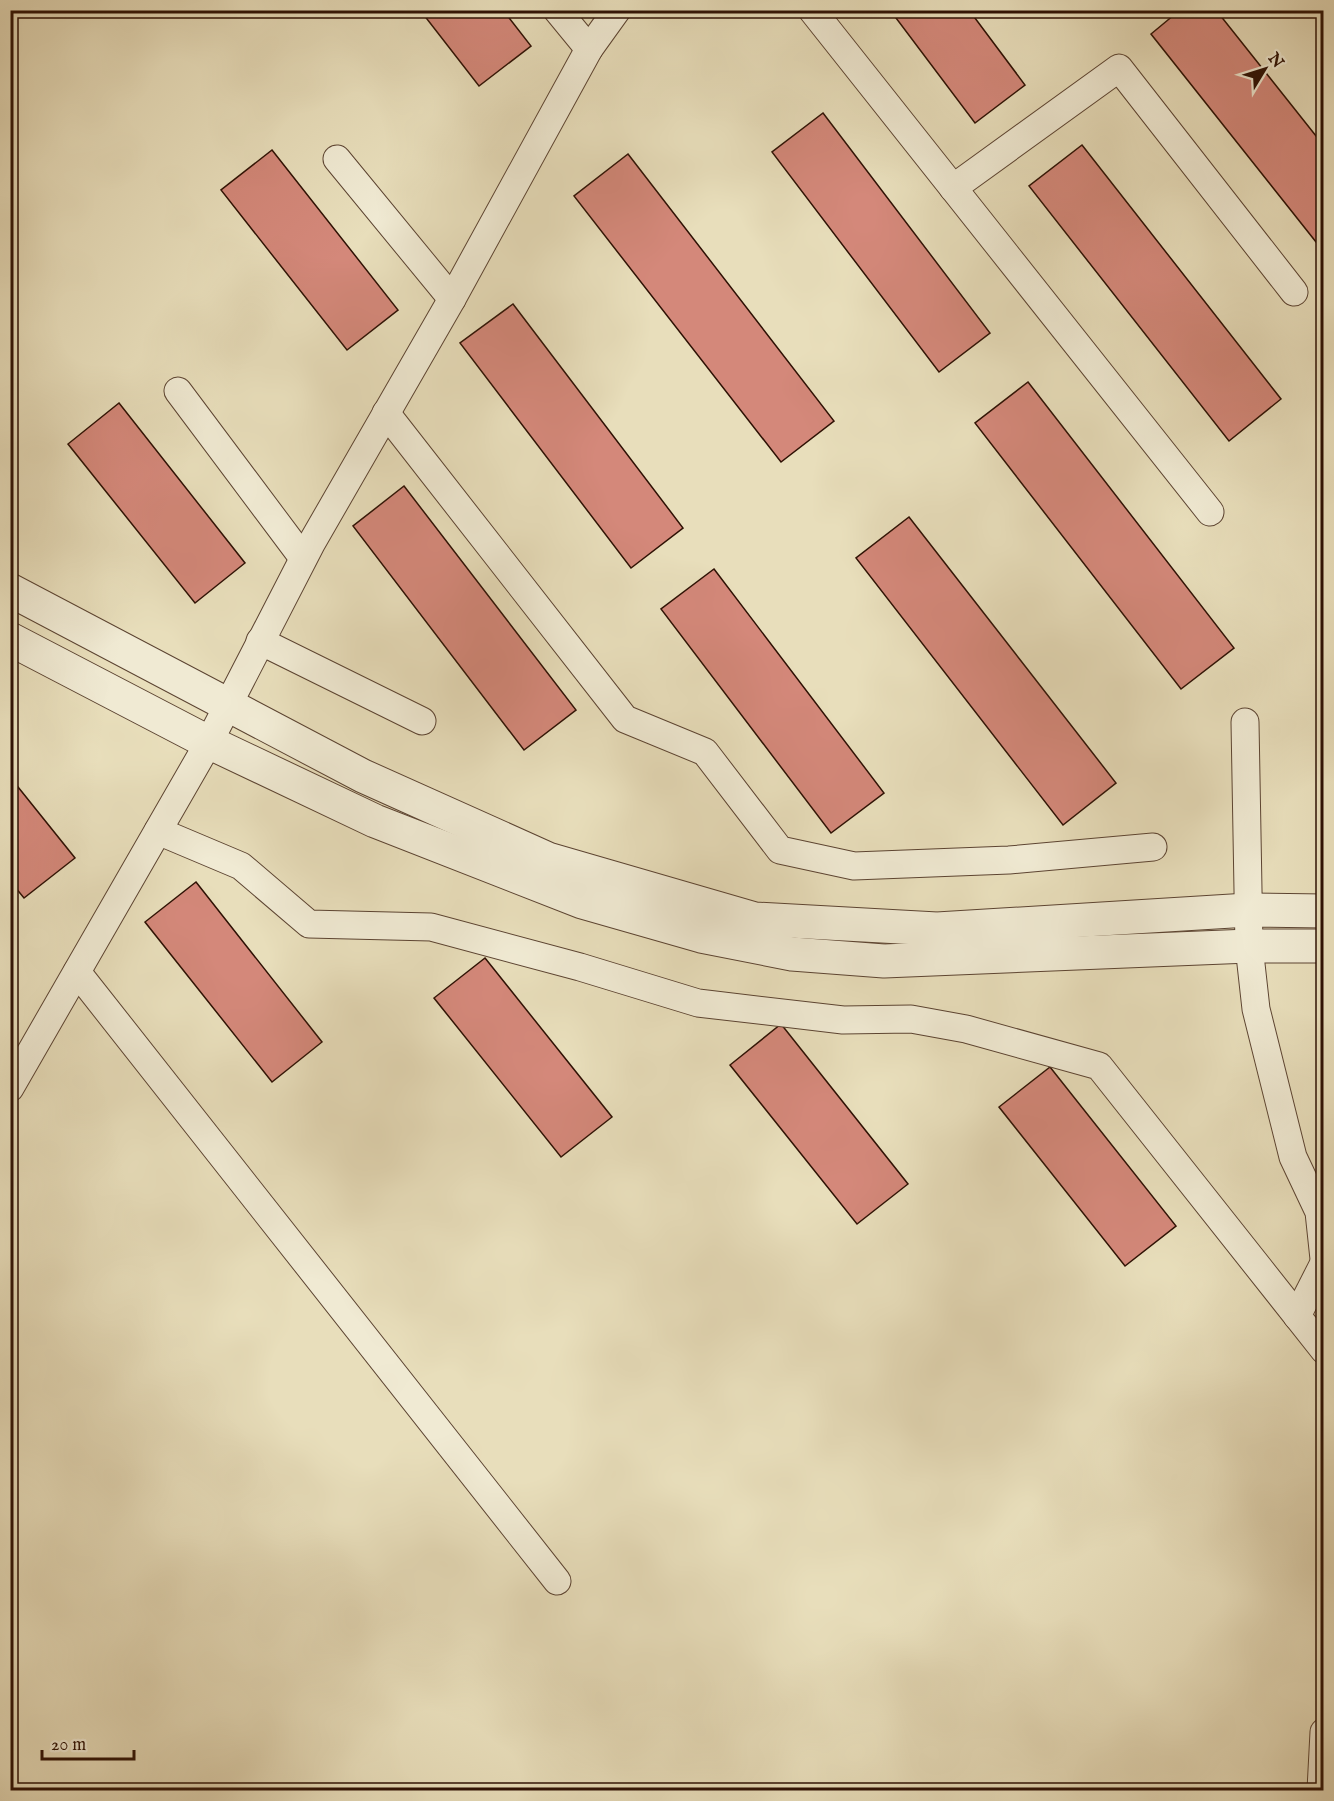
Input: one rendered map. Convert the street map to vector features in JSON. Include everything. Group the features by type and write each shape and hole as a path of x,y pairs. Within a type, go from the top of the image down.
{"street":[{"path":"557,10 589,49"},
{"path":"10,1088 209,742 303,558 452,299 589,49 617,10"},
{"path":"812,10 1210,512"},
{"path":"952,188 1119,68 1294,291"},
{"path":"337,159 452,299"},
{"path":"178,391 303,558"},
{"path":"386,414 625,719 705,752 780,850 854,866 1009,860 1153,847"},
{"path":"10,590 363,776 548,859 755,920 937,929 1248,910 1323,911"},
{"path":"10,639 209,742 375,821 582,902 701,936 792,954 884,961 1249,946 1323,946"},
{"path":"260,641 422,721"},
{"path":"1245,722 1249,946 1256,1009 1293,1156 1319,1212 1323,1261 1297,1316"},
{"path":"158,831 242,866 309,924 431,927 580,967 698,1003 843,1020 911,1019 966,1029 1099,1066 1323,1350"},
{"path":"77,972 557,1581"},
{"path":"1321,1791 1323,1732"}],"building":[{"path":"420,10 503,10 531,46 479,86"},
{"path":"890,10 969,10 1025,85 975,123"},
{"path":"1180,10 1216,10 1324,146 1324,252 1151,34"},
{"path":"823,113 990,333 939,372 772,152"},
{"path":"1082,145 1281,399 1229,441 1029,186"},
{"path":"272,150 398,310 347,350 221,190"},
{"path":"628,154 834,421 781,462 574,196"},
{"path":"513,304 683,528 631,568 460,343"},
{"path":"1028,382 1234,648 1181,689 975,423"},
{"path":"119,403 245,563 195,603 68,444"},
{"path":"404,486 576,710 524,750 353,526"},
{"path":"909,517 1116,783 1063,825 856,558"},
{"path":"714,569 884,793 831,833 661,609"},
{"path":"1324,741 1324,815 1319,814"},
{"path":"10,777 75,858 24,898 10,881"},
{"path":"196,882 322,1042 272,1082 145,922"},
{"path":"485,958 612,1117 561,1157 434,998"},
{"path":"781,1024 908,1184 857,1224 730,1065"},
{"path":"1050,1067 1176,1226 1125,1266 999,1107"}]}
